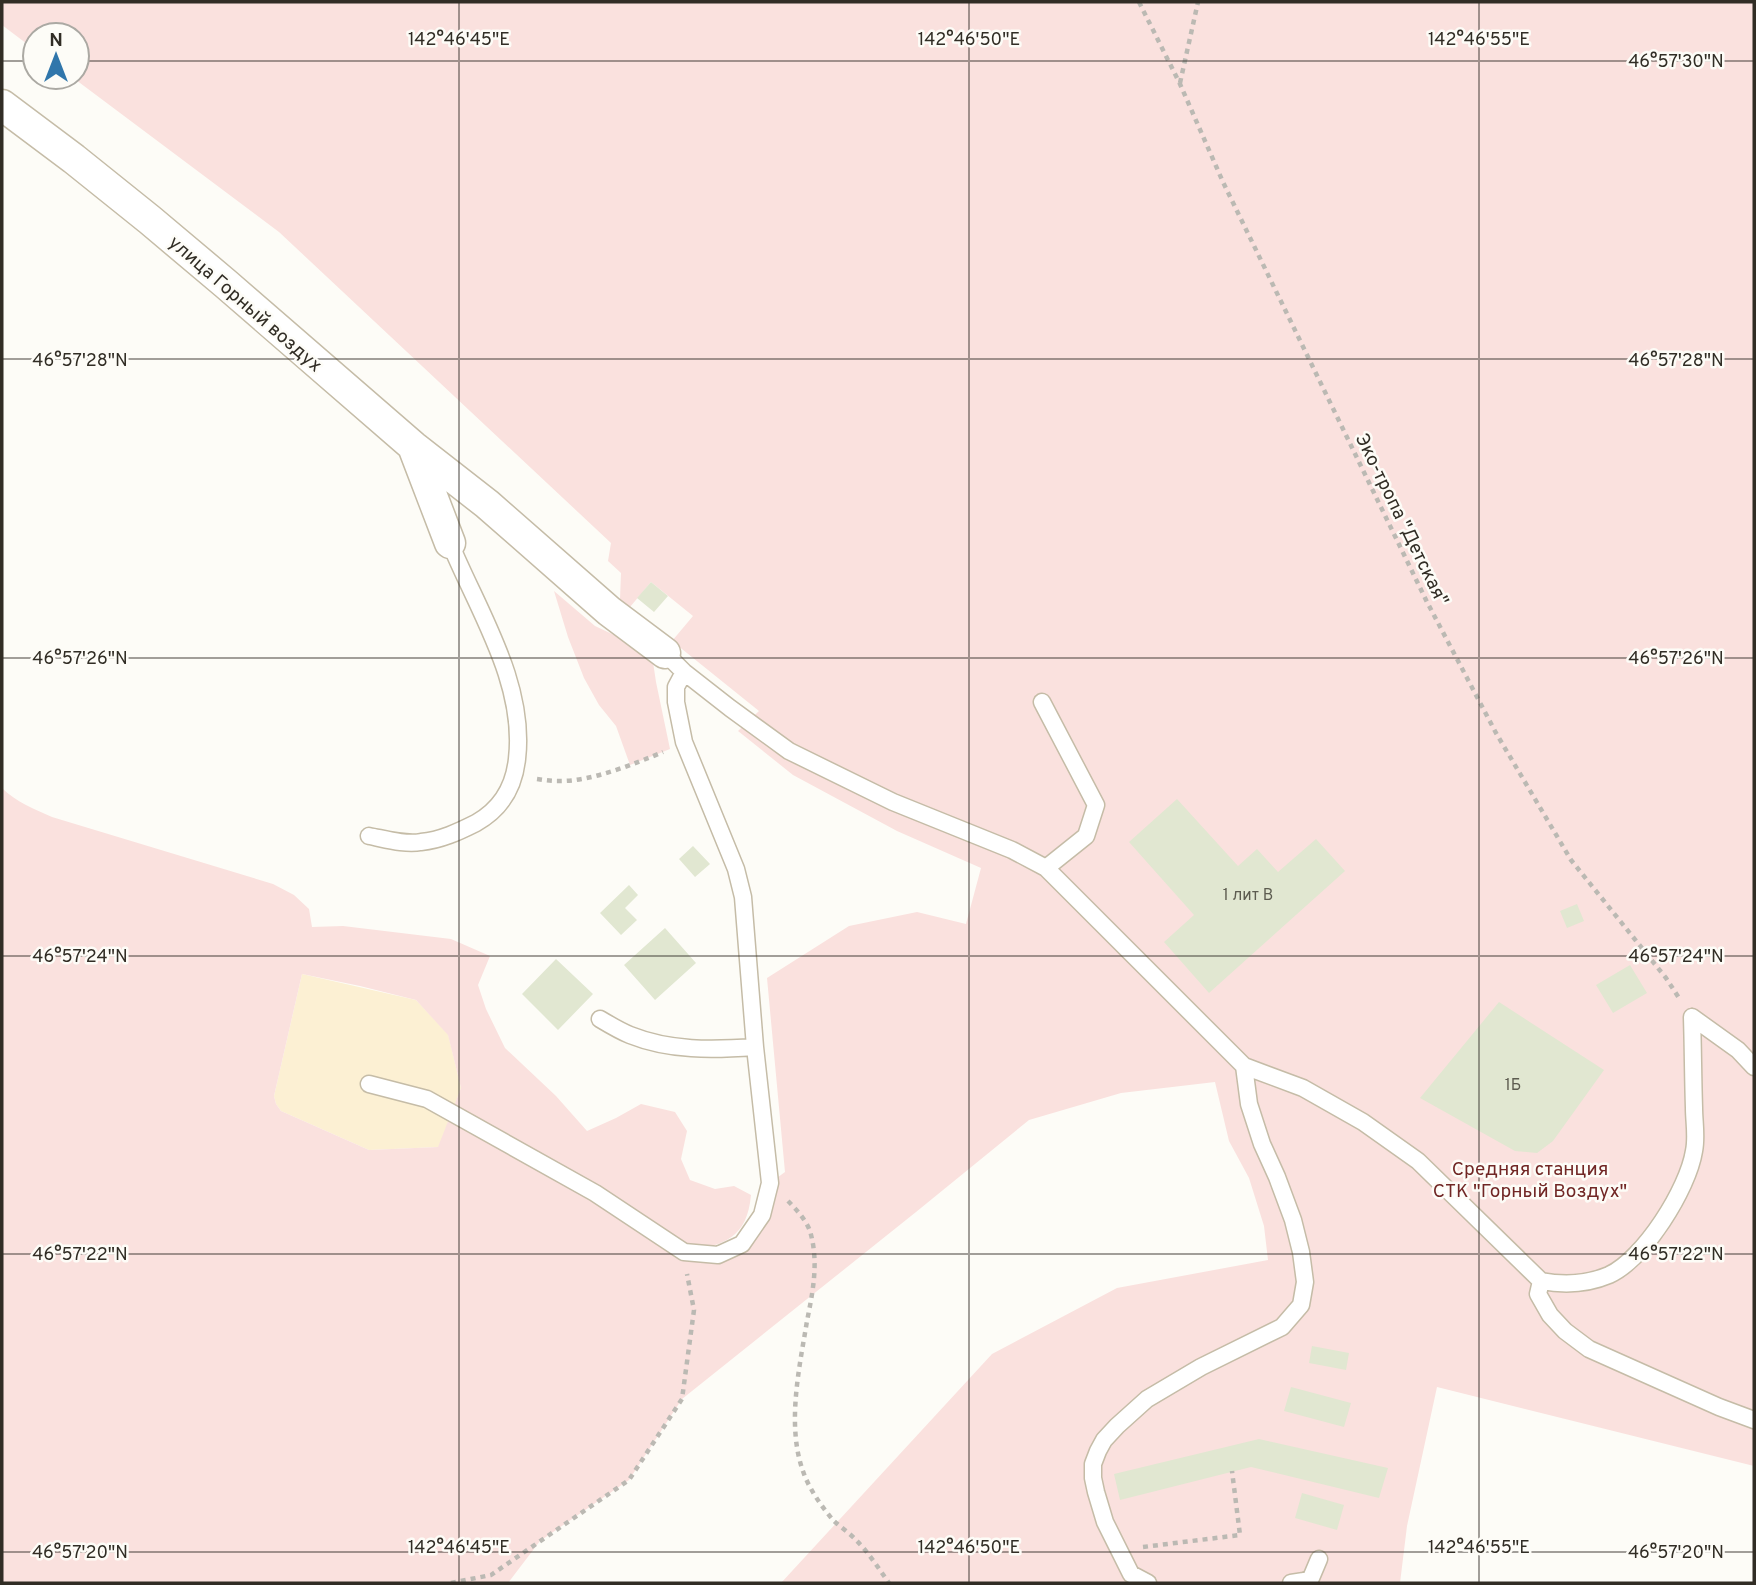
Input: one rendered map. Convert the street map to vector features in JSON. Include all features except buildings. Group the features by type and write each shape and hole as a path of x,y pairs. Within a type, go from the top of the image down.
{"street":[{"name":"улица Горный воздух","path":"2,105 74,159 226,284 414,447 487,504 609,611 675,662"},
{"path":"414,447 450,543"}],"lane":[{"path":"369,836 419,843 453,834 484,818 499,804 515,776 519,739 515,706 488,625 450,543"},
{"path":"675,662 750,723 814,765 893,802 1012,850 1046,868 1244,1066 1303,1088 1363,1122 1418,1161 1541,1281 1558,1284 1594,1280 1609,1274 1627,1264 1669,1213 1684,1184 1695,1150 1692,1017"},
{"path":"369,1084 427,1099 595,1193 684,1252 718,1255 742,1244 762,1215 770,1183 755,1047 743,897 736,869 684,742 676,702 675,662"},
{"path":"1042,702 1096,805 1086,836 1046,868"},
{"path":"1692,1017 1738,1049 1754,1067"},
{"path":"600,1019 627,1034 680,1048 755,1047"},
{"path":"1149,1583 1131,1574 1105,1522 1093,1478 1093,1464 1104,1440 1147,1399 1201,1367 1282,1327 1301,1305 1305,1282 1301,1252 1278,1177 1262,1144 1249,1104 1244,1066"},
{"path":"1541,1281 1538,1294 1550,1315 1565,1331 1589,1349 1754,1420"},
{"path":"1290,1583 1311,1578 1319,1559"}],"path":[{"name":"Эко-тропа \"Детская\"","path":"1139,2 1180,84 1223,182 1427,602 1496,733 1571,860 1665,978 1692,1017"},
{"path":"1180,84 1198,2"},
{"path":"515,776 561,782 630,765"},
{"path":"770,1183 796,1208 809,1229 814,1254 814,1286 802,1354 795,1424 804,1475 833,1520 857,1541 889,1583"},
{"path":"451,1583 491,1575 629,1480 682,1399 694,1310 684,1252"},
{"path":"1152,1546 1240,1535 1231,1471"}],"shaded area":[{"path":"302,974 416,1000 448,1034 461,1088 439,1147 369,1150 281,1111 274,1096"}],"green space":[{"name":"Средняя станция СТК \"Горный Воздух\"","path":"2,2 1754,2 1754,1466 1437,1387 1407,1526 1400,1583 781,1583 992,1354 1117,1288 1268,1260 1264,1226 1249,1178 1229,1141 1215,1082 1121,1093 1029,1120 682,1399 629,1480 540,1541 508,1583 2,1583 2,788 19,801 52,817 273,884 294,895 309,909 312,927 343,926 451,939 490,956 478,985 486,1009 505,1048 556,1096 587,1131 641,1104 675,1112 687,1131 681,1159 690,1180 715,1189 734,1186 751,1195 745,1221 732,1237 713,1246 688,1252 742,1244 770,1183 785,1172 767,978 849,926 917,912 966,924 981,868 897,831 793,775 738,731 759,711 672,641 693,616 651,582 630,607 620,599 621,573 608,561 611,543 279,232 91,91 91,21 21,21 21,39 2,25","holes":["302,974 416,1000 448,1035 461,1088 438,1147 369,1150 281,1111 274,1096"]},
{"path":"554,591 595,626 627,641 653,662 670,749 630,765 616,726 599,705 584,678"}]}
